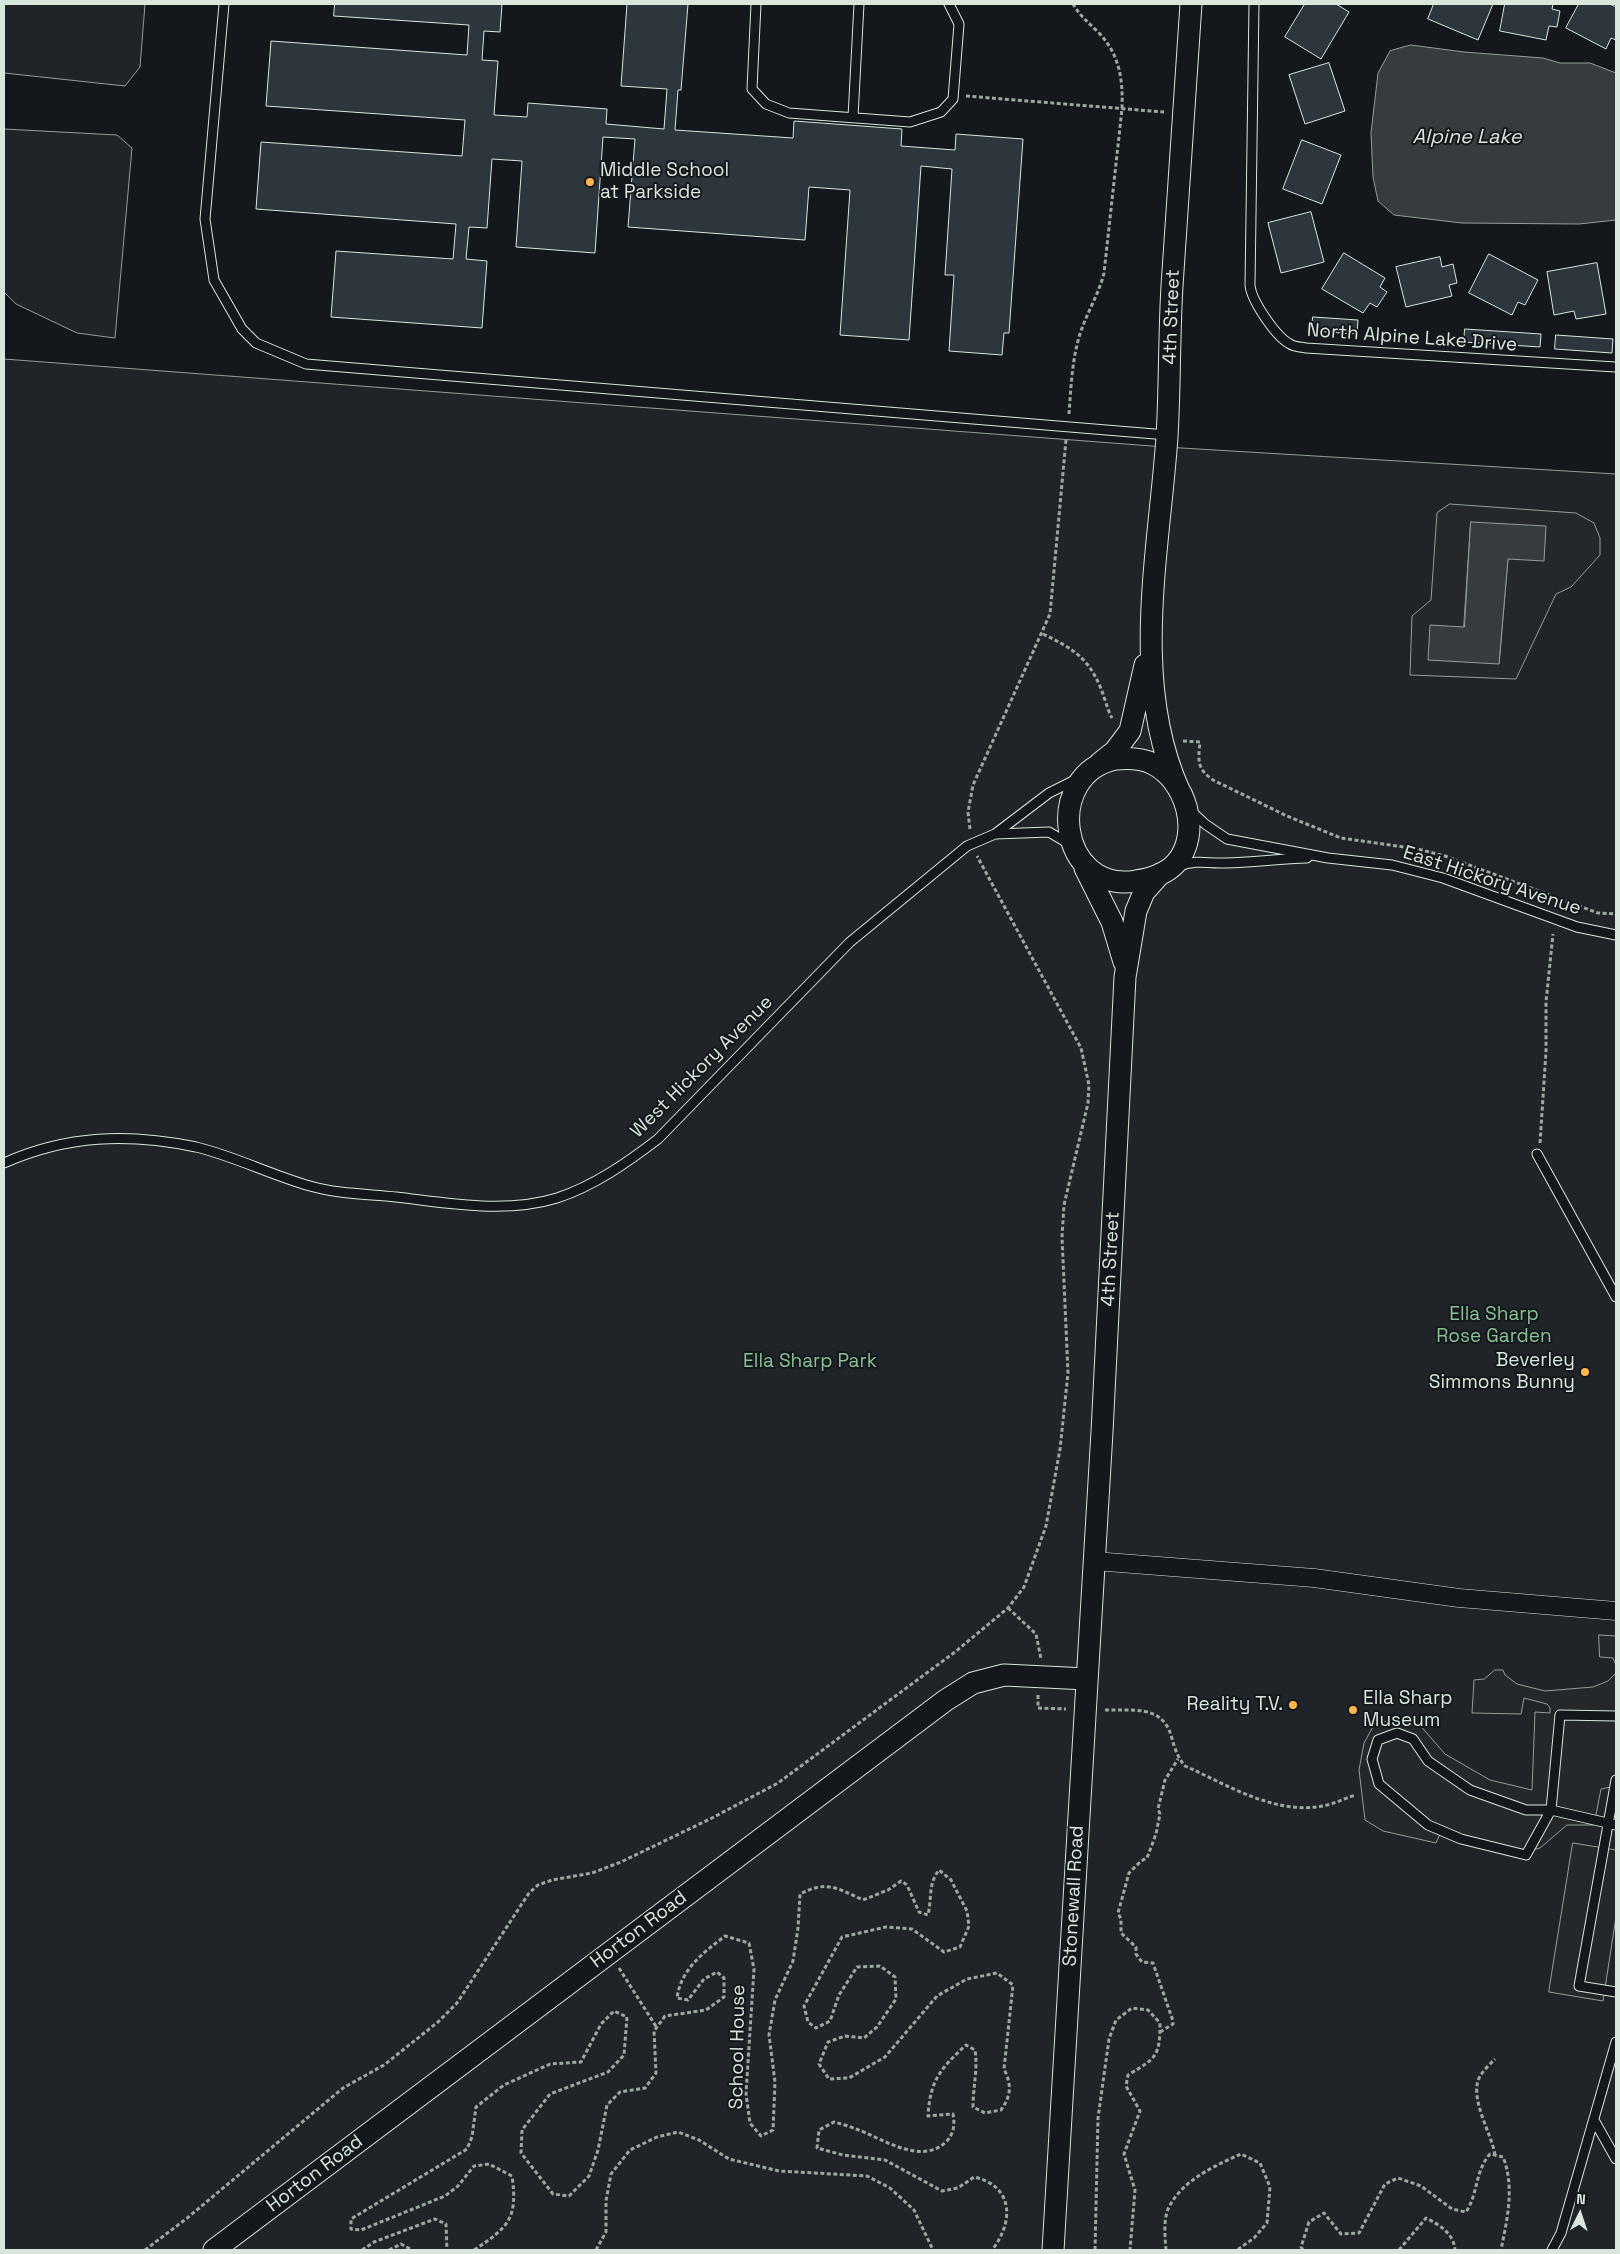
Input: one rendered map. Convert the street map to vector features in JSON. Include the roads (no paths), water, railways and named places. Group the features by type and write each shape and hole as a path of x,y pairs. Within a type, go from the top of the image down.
{"street":[{"name":"4th Street","path":"1182,797 1164,752 1153,696 1151,630 1167,435 1172,287 1191,4"},
{"name":"4th Street","path":"1090,771 1115,751 1130,731 1151,630"},
{"path":"1116,759 1143,760 1161,769 1182,797 1189,818 1187,840 1181,856 1165,872 1135,882 1119,882 1101,878 1091,872 1076,852 1068,830 1068,812 1074,792 1090,771 1116,759"},
{"name":"4th Street","path":"1076,852 1112,922 1123,956 1126,977"},
{"name":"4th Street","path":"1094,1551 1126,977 1136,911 1144,892 1165,872"},
{"path":"1094,1551 1459,1598 1616,1611"},
{"name":"Stonewall Road","path":"1053,2250 1094,1551"},
{"name":"Horton Road","path":"214,2250 960,1690 973,1683 1004,1675 1087,1679"}],"lane":[{"path":"224,4 205,218 214,280 242,329 256,343 306,364 1167,435"},
{"path":"756,4 752,89 766,104 788,113 852,116 910,122 942,112 953,99 959,24 949,4"},
{"path":"852,116 859,4"},
{"name":"North Alpine Lake Drive","path":"1254,4 1250,293 1274,329 1290,344 1306,348 1616,368"},
{"name":"West Hickory Avenue","path":"4,1163 33,1150 80,1139 120,1138 196,1147 312,1187 467,1206 526,1203 556,1198 580,1188 628,1162 658,1139 850,942 967,846 995,834 1049,793 1090,771"},
{"name":"East Hickory Avenue","path":"1182,797 1205,824 1227,839 1328,858 1392,865 1443,878 1577,927 1616,935"},
{"name":"West Hickory Avenue","path":"995,834 1049,832 1076,852"},
{"name":"East Hickory Avenue","path":"1165,872 1198,860 1224,863 1253,860 1328,858"},
{"path":"1538,1154 1616,1297"},
{"path":"1612,1824 1551,1810 1526,1810 1470,1790 1428,1762 1413,1739 1397,1732 1378,1740 1372,1760 1379,1784 1428,1825 1461,1839 1526,1855 1551,1810 1560,1715 1616,1716"},
{"path":"1616,1780 1612,1824 1579,1986 1616,1992"},
{"path":"1552,2250 1561,2233 1616,2042"},
{"path":"1594,2120 1616,2159"}],"water":[{"name":"Alpine Lake","path":"1411,45 1464,52 1543,58 1560,63 1590,63 1616,73 1616,220 1579,224 1462,223 1394,215 1378,201 1373,177 1371,133 1378,73 1390,51"},
{"path":"1471,522 1546,526 1544,561 1508,559 1499,664 1428,660 1430,625 1464,627"}],"place":[{"name":"Middle School at Parkside","path":"590,182"},
{"name":"Beverley Simmons Bunny","path":"1585,1372"},
{"name":"Reality T.V.","path":"1293,1705"},
{"name":"Ella Sharp Museum","path":"1353,1710"}],"park label":[{"name":"Ella Sharp Rose Garden","path":"1494,1326"},
{"name":"Ella Sharp Park","path":"810,1362"}]}
